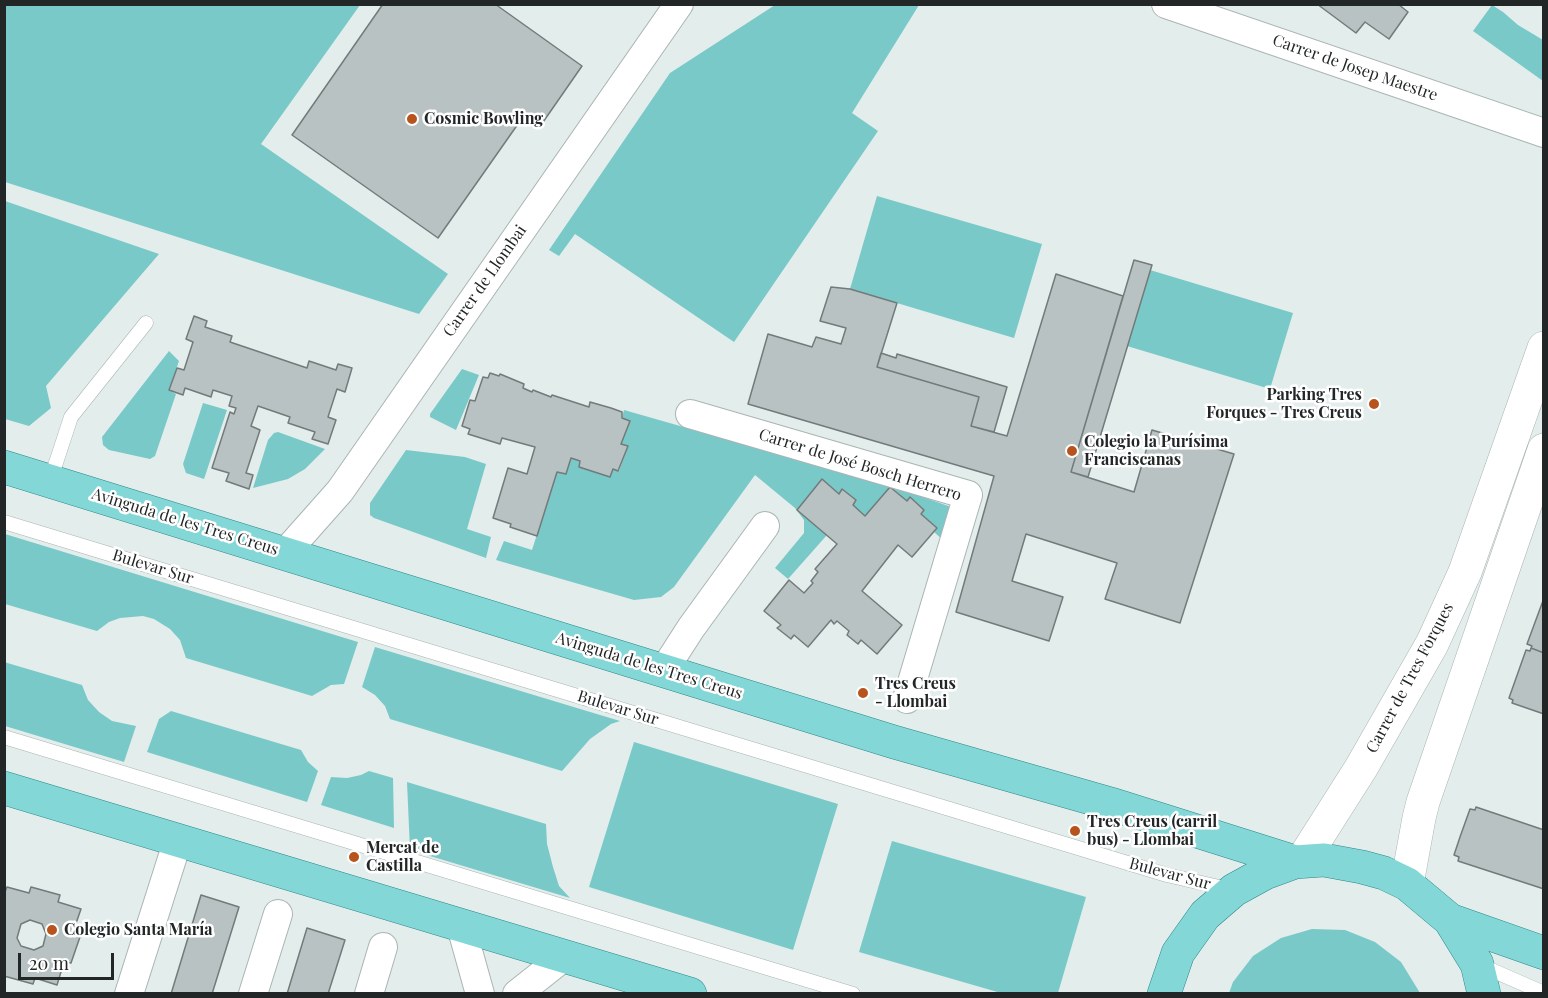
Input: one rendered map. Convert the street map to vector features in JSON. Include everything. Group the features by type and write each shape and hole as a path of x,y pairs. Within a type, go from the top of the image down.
{"main road":[{"name":"Carrer de Tres Forques","path":"1299,861 1361,768 1432,644 1465,572 1544,348"},
{"path":"1407,884 1423,802 1544,450"},
{"name":"Avinguda de les Tres Creus","path":"4,467 894,742 1299,861"},
{"path":"4,788 690,993"},
{"path":"1164,993 1178,953 1205,915 1234,890 1265,873 1299,861 1324,860 1384,873 1407,884 1450,920 1544,952"},
{"path":"1450,920 1481,978"}],"street":[{"name":"Carrer de Llombai","path":"285,553 340,491 679,4"},
{"name":"Carrer de Josep Maestre","path":"1166,4 1544,133"},
{"name":"Carrer de José Bosch Herrero","path":"690,414 968,495 907,699"},
{"path":"664,670 691,628 765,526"},
{"path":"129,993 178,840"},
{"path":"253,993 278,914"},
{"path":"461,926 480,993"},
{"path":"369,993 384,947"},
{"path":"517,993 565,956"}],"lane":[{"path":"50,481 71,417 146,323"},
{"name":"Bulevar Sur","path":"4,522 1167,875 1234,890"},
{"path":"4,737 853,993"},
{"path":"1481,978 1544,993"}],"shaded area":[{"path":"5,4 360,5 261,144 448,274 419,314 5,182"},
{"path":"775,5 919,5 852,113 878,131 734,342 575,234 559,256 549,250 670,73"},
{"path":"1492,5 1543,40 1543,81 1473,31"},
{"path":"877,196 1042,244 1014,338 850,289"},
{"path":"5,201 159,254 46,386 51,408 29,426 5,419"},
{"path":"1150,270 1293,313 1270,389 1127,346"},
{"path":"169,351 179,361 169,390 176,394 155,456 150,459 109,450 103,445 102,437"},
{"path":"462,369 479,375 456,430 430,417 430,414"},
{"path":"203,403 227,410 204,479 186,473 183,464"},
{"path":"624,410 894,487 954,508 944,541 934,532 937,528 921,514 924,510 910,497 907,501 891,487 865,516 853,505 842,489 839,494 822,479 827,535 788,579 775,568 804,533 804,520 795,508 755,475 674,587 661,597 634,600 496,560 504,541 532,550 557,472 571,458 580,461 579,467 610,477 613,469 619,471 628,446 621,444 629,421 622,418"},
{"path":"278,432 325,449 305,469 288,479 253,488 268,440"},
{"path":"406,450 465,457 486,464 467,529 491,537 486,558 370,515 370,503"},
{"path":"5,534 358,642 344,684 331,685 312,696 186,658 180,640 170,629 154,619 143,616 120,618 109,622 97,631 5,604"},
{"path":"375,647 620,721 611,724 590,739 562,771 390,719 385,706 375,695 362,687"},
{"path":"4,662 82,685 88,700 99,712 112,721 136,726 124,762 5,726"},
{"path":"171,711 301,750 308,762 318,771 307,802 147,752 159,719"},
{"path":"634,742 838,804 793,950 589,887"},
{"path":"369,771 393,778 394,828 321,805 331,777 347,778"},
{"path":"407,782 546,824 547,844 559,886 570,898 410,850"},
{"path":"892,841 1086,897 1058,993 1001,993 859,952"},
{"path":"1312,929 1345,930 1375,942 1401,962 1420,993 1229,993 1233,982 1253,956 1281,938"}],"building":[{"name":"Cosmic Bowling","path":"383,4 495,4 582,66 541,125 525,114 438,238 292,135"},
{"path":"1317,4 1398,4 1408,12 1389,39 1365,22 1356,33"},
{"path":"1134,260 1152,265 1088,477 1071,472"},
{"path":"1056,274 1123,296 1071,472 1134,492 1152,430 1234,454 1180,623 1105,599 1117,563 1026,534 1012,581 1063,597 1049,641 956,612 994,476 748,404 768,334 812,347 816,337 841,344 846,328 820,321 831,287 850,289 897,303 877,367 979,397 971,426 1007,436"},
{"path":"194,316 207,321 205,327 232,336 230,342 307,368 309,361 336,370 338,364 352,368 345,392 337,389 328,417 336,420 328,444 312,439 315,432 288,423 290,417 258,406 251,426 260,430 246,473 253,475 249,489 226,481 229,473 212,468 230,412 234,414 236,408 229,406 232,396 213,390 211,397 185,388 183,395 169,390 177,368 184,370 193,342 186,339"},
{"path":"881,353 896,358 897,354 1007,387 994,432 971,426 979,397 877,367"},
{"path":"490,373 499,376 500,374 524,384 523,388 532,392 533,390 551,397 552,395 589,407 590,402 611,408 622,412 622,418 630,421 621,444 628,446 618,471 613,469 610,477 579,467 580,461 571,458 566,474 557,472 537,536 510,527 511,524 493,518 508,468 527,474 535,447 502,438 500,444 468,434 470,429 462,426 470,400 475,401 483,377 488,378"},
{"path":"822,479 839,494 842,489 856,500 853,505 865,516 890,487 907,501 910,497 924,510 921,514 937,528 912,557 898,545 862,591 902,625 877,654 861,640 858,644 847,635 849,631 837,621 834,624 831,620 808,647 794,635 791,639 777,628 781,625 764,611 789,580 804,593 813,583 811,581 818,572 815,569 837,544 797,510"},
{"path":"1544,598 1544,653 1527,644"},
{"path":"1531,648 1544,653 1544,714 1512,703 1513,700 1509,698 1526,650 1530,651"},
{"path":"1476,807 1544,830 1544,889 1458,861 1459,857 1454,855 1460,837 1470,809 1475,810"},
{"path":"7,887 29,893 31,887 60,895 58,902 81,909 73,932 81,934 71,963 64,962 57,985 35,978 33,984 4,976 4,894","holes":["30,920 42,924 46,934 43,946 34,950 21,946 17,938 21,924"]},
{"path":"201,895 239,907 212,994 171,994"},
{"path":"307,928 345,940 328,994 287,994"}],"place":[{"name":"Cosmic Bowling","path":"412,119"},
{"name":"Parking Tres Forques - Tres Creus","path":"1374,404"},
{"name":"Colegio la Purísima Franciscanas","path":"1072,451"},
{"name":"Tres Creus - Llombai","path":"863,693"},
{"name":"Tres Creus (carril bus) - Llombai","path":"1075,831"},
{"name":"Mercat de Castilla","path":"354,857"},
{"name":"Colegio Santa María","path":"52,930"}]}
